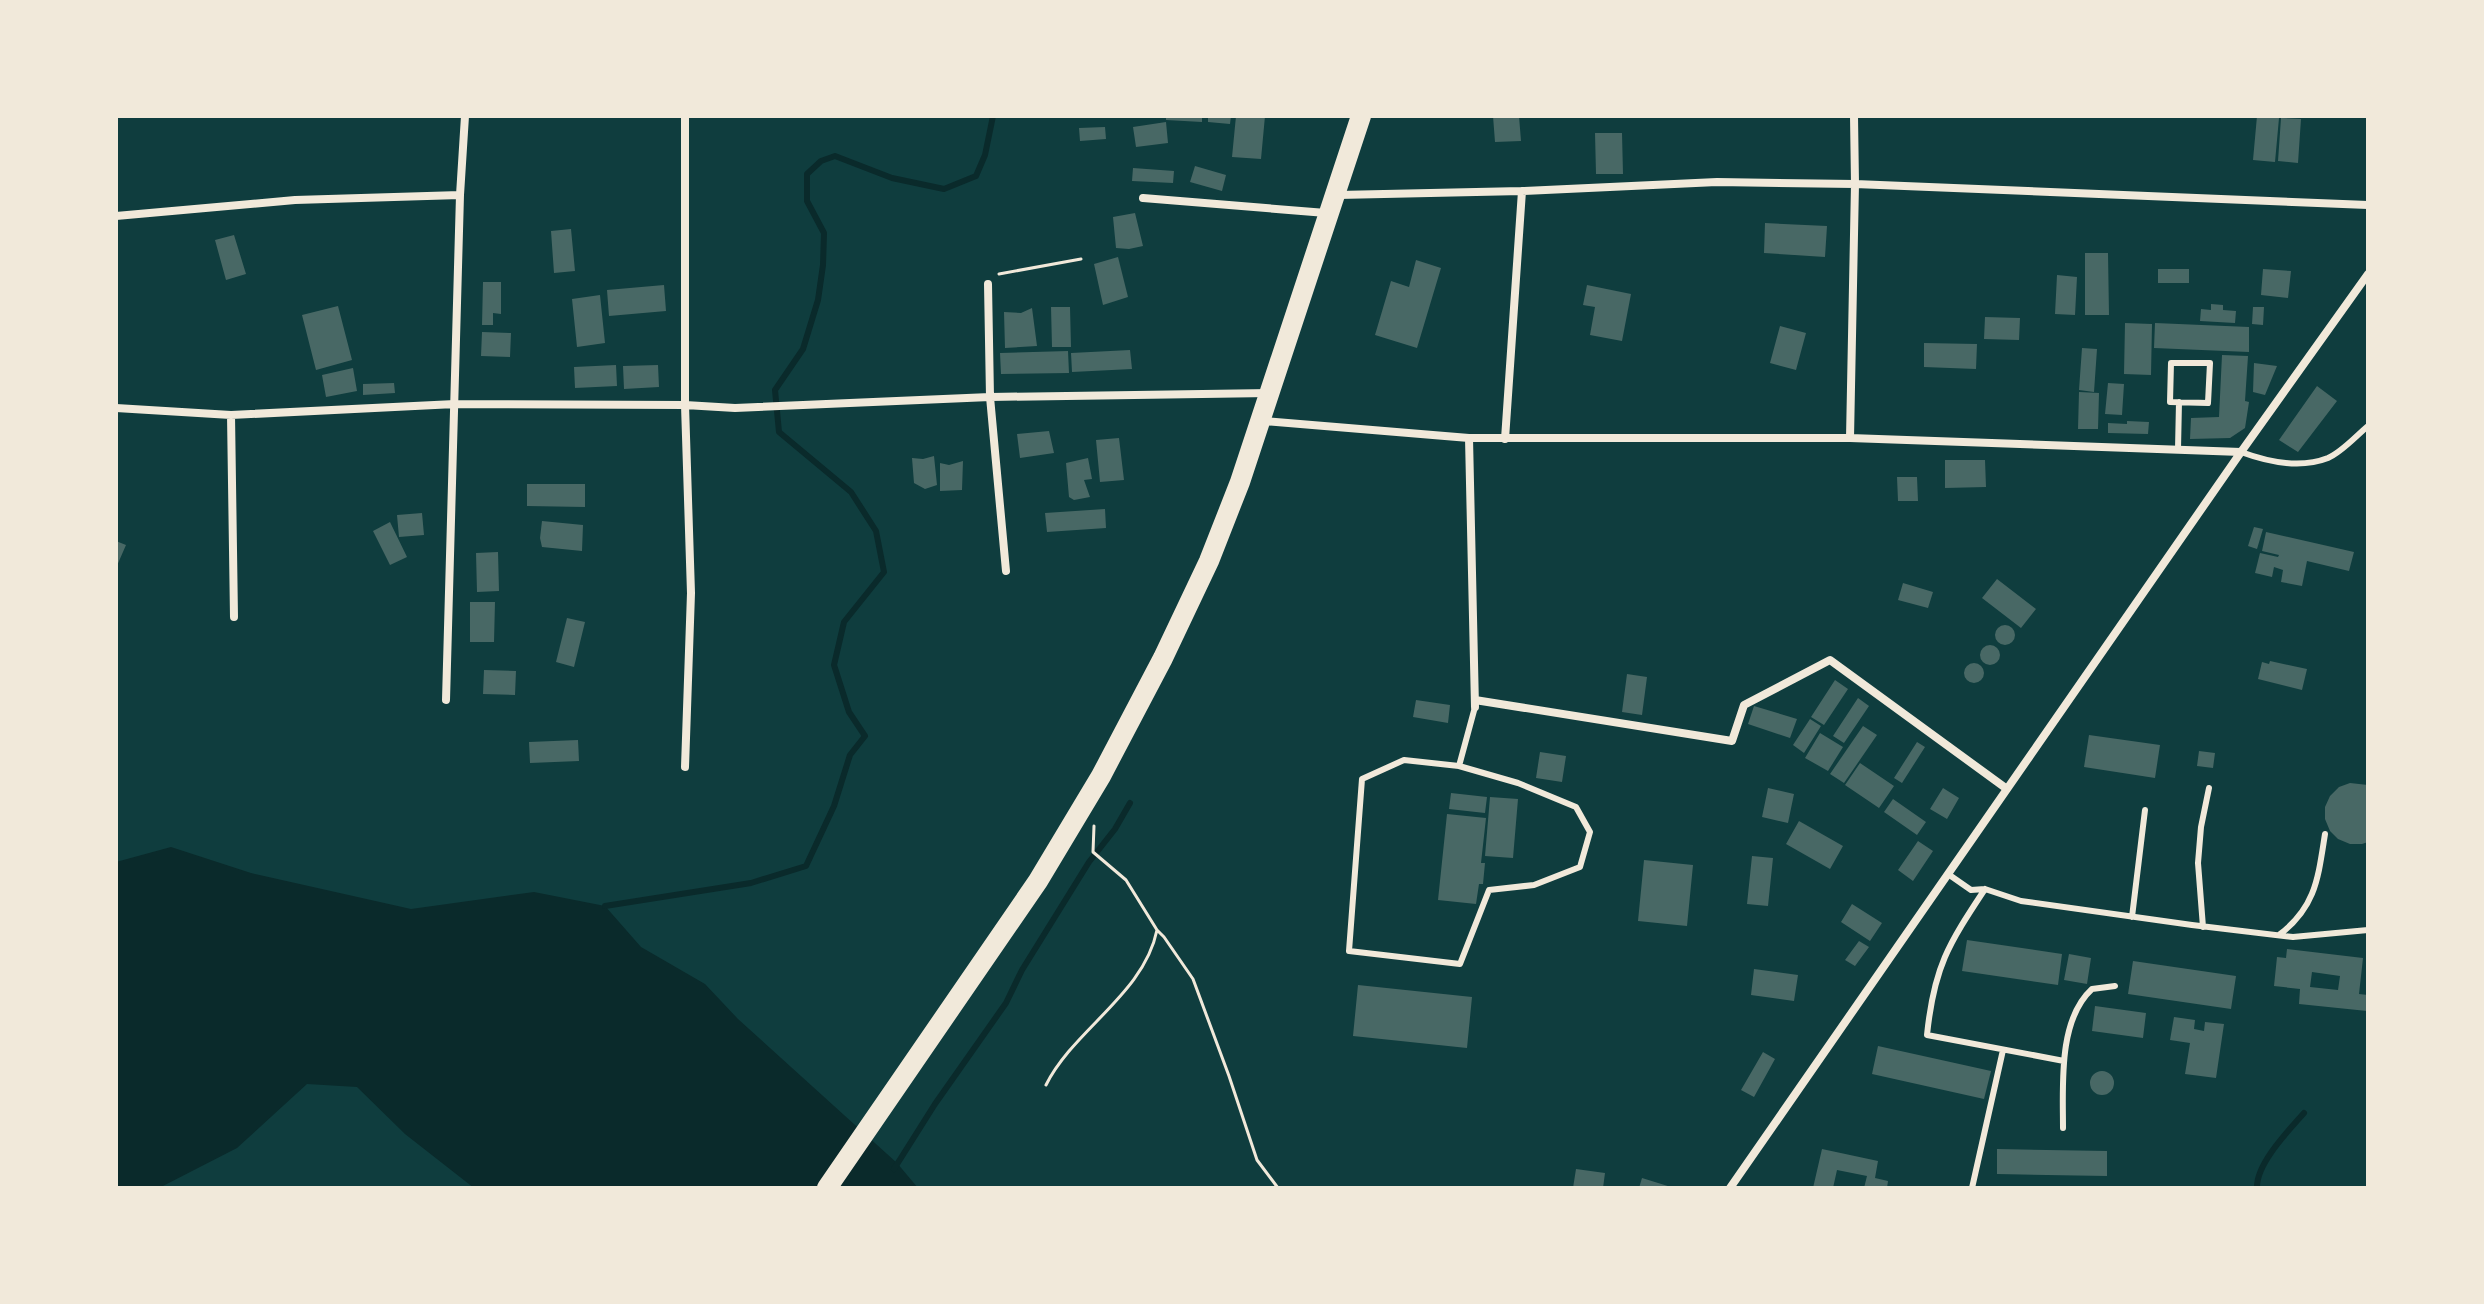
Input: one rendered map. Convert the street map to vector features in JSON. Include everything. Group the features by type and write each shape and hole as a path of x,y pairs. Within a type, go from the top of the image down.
{"highway":[{"path":"827,1188 1038,881 1101,776 1163,658 1209,561 1261,421 1361,116"}],"street":[{"path":"446,700 460,195 465,116"},
{"path":"685,116 685,405 691,593 685,767"},
{"path":"1850,438 1854,116"},
{"path":"1143,198 1332,204 1717,182 1855,184 2368,205"},
{"path":"1505,439 1522,191"},
{"path":"116,216 295,200 460,195"},
{"path":"1730,1188 2368,274"},
{"path":"988,284 990,397 1006,571"},
{"path":"116,408 231,415 455,404 735,408 990,397 1270,393"},
{"path":"231,415 234,617"},
{"path":"1261,421 1469,438 1850,438 2241,452"},
{"path":"1469,438 1475,704 1732,741 1744,705 1830,660 2007,789"}],"lane":[{"path":"2171,363 2210,363 2208,403 2179,402 2170,402 2171,363"},
{"path":"2178,449 2179,402"},
{"path":"2241,452 2264,461 2299,463 2330,457 2368,426"},
{"path":"1459,766 1475,704"},
{"path":"1404,760 1459,766 1518,783 1576,807 1590,832 1580,867 1534,885 1489,890 1460,964 1349,951 1362,779 1404,760"},
{"path":"2203,927 2198,863 2209,788"},
{"path":"2132,917 2145,810"},
{"path":"2279,935 2297,922 2306,909 2319,869 2325,834"},
{"path":"1948,874 1971,890 1985,889 2021,901 2203,927 2293,937 2368,930"},
{"path":"1985,889 1941,962 1930,1005 1927,1035 2064,1061"},
{"path":"2063,1128 2064,1061 2075,1011 2092,989 2115,986"},
{"path":"1972,1188 2003,1050"}],"path":[{"path":"988,284 992,276 1081,259"},
{"path":"1093,852 1126,880 1193,979 1257,1160 1278,1188"},
{"path":"1046,1085 1063,1057 1137,974 1153,948 1157,930"}],"water":[{"path":"171,847 251,873 411,909 534,892 605,906 641,947 705,984 738,1019 897,1163 918,1188 474,1188 405,1134 357,1087 307,1084 237,1148 159,1188 116,1188 116,862"}],"building":[{"path":"1166,116 1202,116 1202,122 1166,120"},
{"path":"1208,116 1231,116 1230,124 1208,122"},
{"path":"1236,116 1265,116 1261,159 1232,157"},
{"path":"1493,116 1519,116 1521,141 1495,142"},
{"path":"2257,116 2279,118 2275,162 2253,160"},
{"path":"2281,118 2301,119 2298,163 2278,161"},
{"path":"1166,122 1168,143 1136,147 1133,127"},
{"path":"1105,127 1106,139 1080,141 1079,128"},
{"path":"1595,133 1622,133 1623,174 1596,174"},
{"path":"1195,166 1226,175 1222,191 1190,182"},
{"path":"1133,168 1174,171 1173,183 1132,181"},
{"path":"1135,213 1143,246 1116,248 1113,217"},
{"path":"1765,223 1827,226 1825,257 1764,253"},
{"path":"571,229 575,271 554,273 551,231"},
{"path":"234,235 246,274 226,280 215,240"},
{"path":"2085,253 2108,253 2109,315 2085,315"},
{"path":"1118,257 1128,297 1103,305 1094,264"},
{"path":"1416,260 1441,268 1417,348 1375,335 1391,281 1409,287"},
{"path":"2158,269 2189,269 2189,283 2158,283"},
{"path":"2263,269 2291,271 2288,298 2261,295"},
{"path":"2057,275 2077,277 2075,315 2055,314"},
{"path":"483,282 501,282 501,314 493,313 493,325 482,325"},
{"path":"664,285 666,311 609,316 607,290"},
{"path":"1587,285 1631,294 1622,341 1590,335 1595,307 1583,305"},
{"path":"600,295 605,343 577,347 572,299"},
{"path":"2211,304 2223,305 2223,310 2236,311 2235,323 2200,321 2201,309 2211,310"},
{"path":"338,306 352,360 316,370 302,315"},
{"path":"1051,307 1070,307 1071,347 1052,347"},
{"path":"2253,307 2264,307 2263,325 2252,324"},
{"path":"1032,308 1037,346 1005,348 1004,312 1021,313"},
{"path":"1985,317 2020,318 2019,340 1984,339"},
{"path":"2125,323 2152,324 2151,375 2124,374"},
{"path":"2155,323 2249,327 2249,352 2154,348"},
{"path":"1780,326 1806,333 1796,370 1770,363"},
{"path":"482,332 511,333 510,357 481,356"},
{"path":"1924,343 1977,344 1976,369 1924,367"},
{"path":"2082,348 2097,349 2094,392 2079,390"},
{"path":"1130,350 1132,369 1072,372 1071,353"},
{"path":"1068,351 1069,373 1001,374 1000,353"},
{"path":"2222,355 2248,356 2245,401 2249,402 2245,428 2230,438 2190,439 2191,418 2219,417"},
{"path":"2254,363 2277,366 2265,395 2253,392"},
{"path":"616,365 617,386 575,388 574,367"},
{"path":"658,365 659,387 624,389 623,366"},
{"path":"353,368 357,391 326,397 322,375"},
{"path":"394,383 395,393 363,395 363,384"},
{"path":"2108,383 2124,384 2122,415 2105,414"},
{"path":"2317,386 2337,401 2298,452 2279,440"},
{"path":"2079,392 2099,393 2098,429 2078,429"},
{"path":"2127,421 2149,422 2148,434 2108,433 2108,423 2127,424"},
{"path":"1049,431 1054,453 1020,458 1017,434"},
{"path":"1119,438 1124,480 1100,482 1096,440"},
{"path":"934,456 937,485 925,489 914,483 912,458"},
{"path":"1088,458 1092,479 1084,480 1090,497 1074,500 1069,497 1066,463"},
{"path":"1945,460 1985,460 1986,487 1945,488"},
{"path":"963,461 962,490 940,491 940,463 949,465"},
{"path":"1897,477 1917,477 1918,501 1898,501"},
{"path":"527,484 585,484 585,507 527,506"},
{"path":"1105,509 1106,528 1047,532 1045,513"},
{"path":"422,513 424,535 399,537 397,515"},
{"path":"542,521 583,525 582,551 542,547"},
{"path":"390,522 407,557 390,565 373,531"},
{"path":"2254,527 2263,529 2257,549 2248,546"},
{"path":"2266,532 2354,552 2349,571 2307,561 2302,586 2281,582 2283,570 2274,567 2272,577 2255,573 2260,553 2279,555 2262,551"},
{"path":"116,541 126,545 116,568"},
{"path":"498,552 499,591 477,592 476,553"},
{"path":"1997,579 2036,609 2021,628 1982,598"},
{"path":"1903,583 1933,592 1928,608 1898,600"},
{"path":"470,602 495,602 494,642 470,642"},
{"path":"567,618 585,622 574,667 556,662"},
{"path":"2005,625 2012,628 2015,635 2012,642 2005,645 1998,642 1995,635 1998,628"},
{"path":"1990,645 1997,648 2000,655 1997,662 1990,665 1983,662 1980,655 1983,648"},
{"path":"2270,661 2307,669 2302,690 2258,679 2262,662 2269,664"},
{"path":"1974,663 1981,666 1984,673 1981,680 1974,683 1967,680 1964,673 1967,666"},
{"path":"484,670 516,671 515,695 483,694"},
{"path":"1627,674 1647,677 1642,715 1622,712"},
{"path":"1835,680 1848,689 1824,725 1811,717"},
{"path":"1858,698 1869,706 1844,743 1833,736"},
{"path":"1416,700 1450,705 1448,723 1413,717"},
{"path":"1754,706 1797,719 1790,738 1748,724"},
{"path":"1810,719 1821,726 1804,753 1793,745"},
{"path":"1863,726 1877,735 1844,783 1830,774"},
{"path":"1820,733 1843,747 1828,771 1805,758"},
{"path":"2089,735 2160,745 2155,778 2084,767"},
{"path":"578,740 579,761 530,763 529,742"},
{"path":"1917,742 1925,747 1902,783 1894,778"},
{"path":"2199,751 2215,753 2213,768 2197,766"},
{"path":"1540,752 1566,756 1562,782 1536,778"},
{"path":"1860,763 1894,786 1879,808 1845,785"},
{"path":"2350,783 2368,785 2368,842 2362,844 2350,844 2338,839 2325,819 2325,807 2330,796 2339,787"},
{"path":"1768,788 1794,794 1788,823 1762,817"},
{"path":"1943,788 1959,798 1947,819 1930,809"},
{"path":"1451,793 1487,797 1485,813 1449,809"},
{"path":"1490,797 1518,799 1513,858 1485,856"},
{"path":"1893,799 1926,822 1917,835 1884,812"},
{"path":"1447,814 1486,818 1481,863 1485,863 1483,884 1479,884 1476,904 1438,900"},
{"path":"1799,821 1843,846 1830,869 1786,844"},
{"path":"1918,841 1933,851 1913,881 1898,870"},
{"path":"1752,856 1773,858 1768,906 1747,904"},
{"path":"1644,860 1693,865 1687,926 1638,921"},
{"path":"1852,904 1882,923 1870,941 1841,922"},
{"path":"1967,940 2062,954 2058,985 1962,971"},
{"path":"1859,941 1869,947 1855,966 1845,960"},
{"path":"2287,949 2363,958 2359,994 2368,995 2367,1011 2299,1004 2300,989 2274,986 2277,957 2286,958","holes":["2312,972 2340,976 2338,990 2310,987"]},
{"path":"2069,954 2091,958 2087,984 2064,980"},
{"path":"2133,961 2236,976 2231,1009 2128,994"},
{"path":"1754,969 1798,975 1794,1001 1751,995"},
{"path":"1358,985 1472,997 1467,1048 1353,1036"},
{"path":"2095,1006 2146,1013 2143,1038 2092,1031"},
{"path":"2174,1017 2195,1020 2194,1029 2204,1031 2205,1022 2224,1024 2216,1078 2185,1074 2190,1043 2170,1040"},
{"path":"1878,1046 1991,1071 1984,1099 1872,1074"},
{"path":"1763,1052 1775,1059 1754,1097 1741,1090"},
{"path":"2102,1071 2111,1074 2114,1083 2111,1092 2102,1095 2093,1092 2090,1083 2093,1074"},
{"path":"1822,1149 1878,1161 1875,1178 1888,1181 1887,1188 1864,1188 1867,1176 1837,1170 1833,1188 1813,1188"},
{"path":"1997,1149 2107,1151 2107,1176 1997,1174"},
{"path":"1576,1169 1605,1173 1603,1188 1573,1188"},
{"path":"1642,1178 1671,1187 1671,1188 1639,1188"}],"waterway":[{"path":"605,906 751,883 806,866 834,806 850,755 865,736 849,712 834,665 844,622 884,572 876,531 851,492 779,432 775,390 803,349 818,300 823,265 824,233 807,201 807,174 821,161 835,156 892,178 944,189 976,176 985,155 993,116"},
{"path":"894,1169 1006,1003 1022,970 1130,803"},
{"path":"2257,1188 2267,1158 2304,1113"}]}
